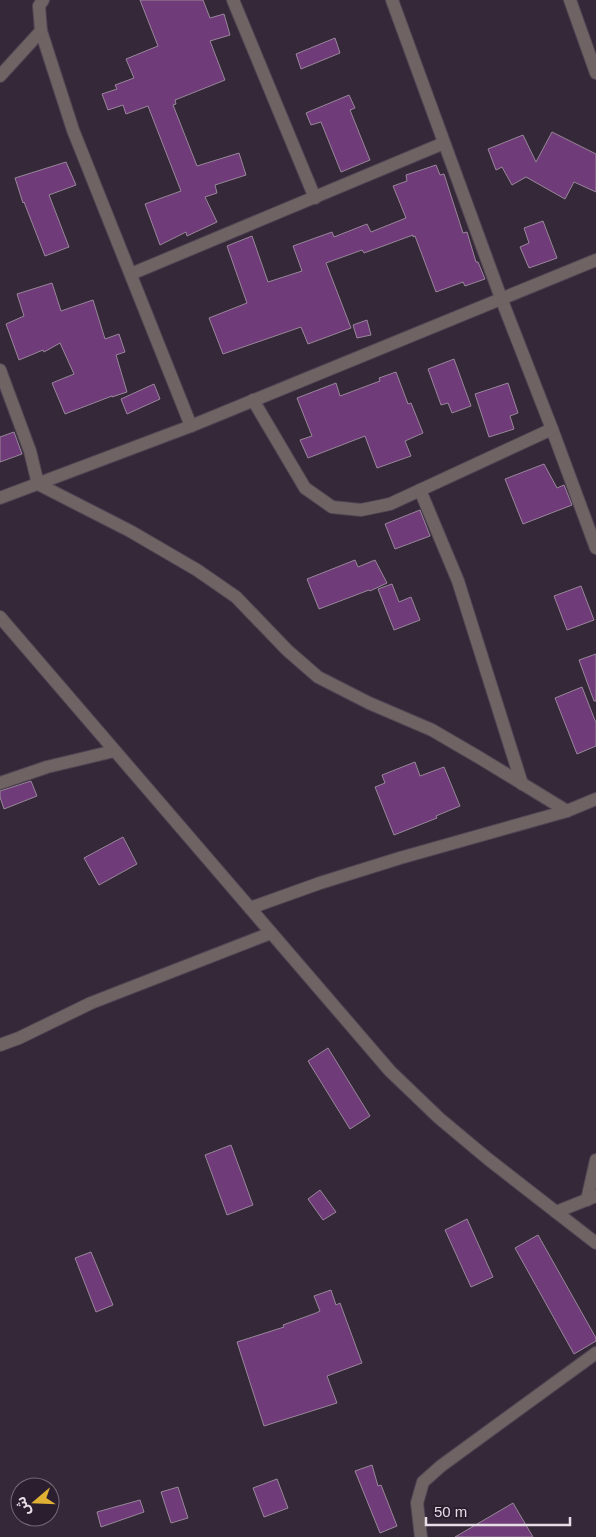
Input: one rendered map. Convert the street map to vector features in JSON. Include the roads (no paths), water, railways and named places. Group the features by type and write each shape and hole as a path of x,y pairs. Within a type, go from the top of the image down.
{"street":[{"path":"233,0 315,198"},
{"path":"392,0 501,298 596,548"},
{"path":"570,0 596,74"},
{"path":"38,2 41,31 73,130 192,426"},
{"path":"0,76 41,31"},
{"path":"131,274 444,143"},
{"path":"0,498 192,426 596,260"},
{"path":"0,370 30,451 38,484 130,531 196,570 236,598 286,650 318,677 369,703 432,730 567,811"},
{"path":"253,400 305,488 332,507 361,510 390,504 552,429"},
{"path":"420,490 458,581 522,784"},
{"path":"0,617 390,1071 438,1118 596,1243"},
{"path":"0,783 48,767 114,751"},
{"path":"250,908 320,883 400,858 567,811 596,799"},
{"path":"0,1045 19,1038 91,1003 271,933"},
{"path":"556,1212 591,1198 596,1160"},
{"path":"421,1537 417,1503 423,1482 441,1466 596,1353"}]}
